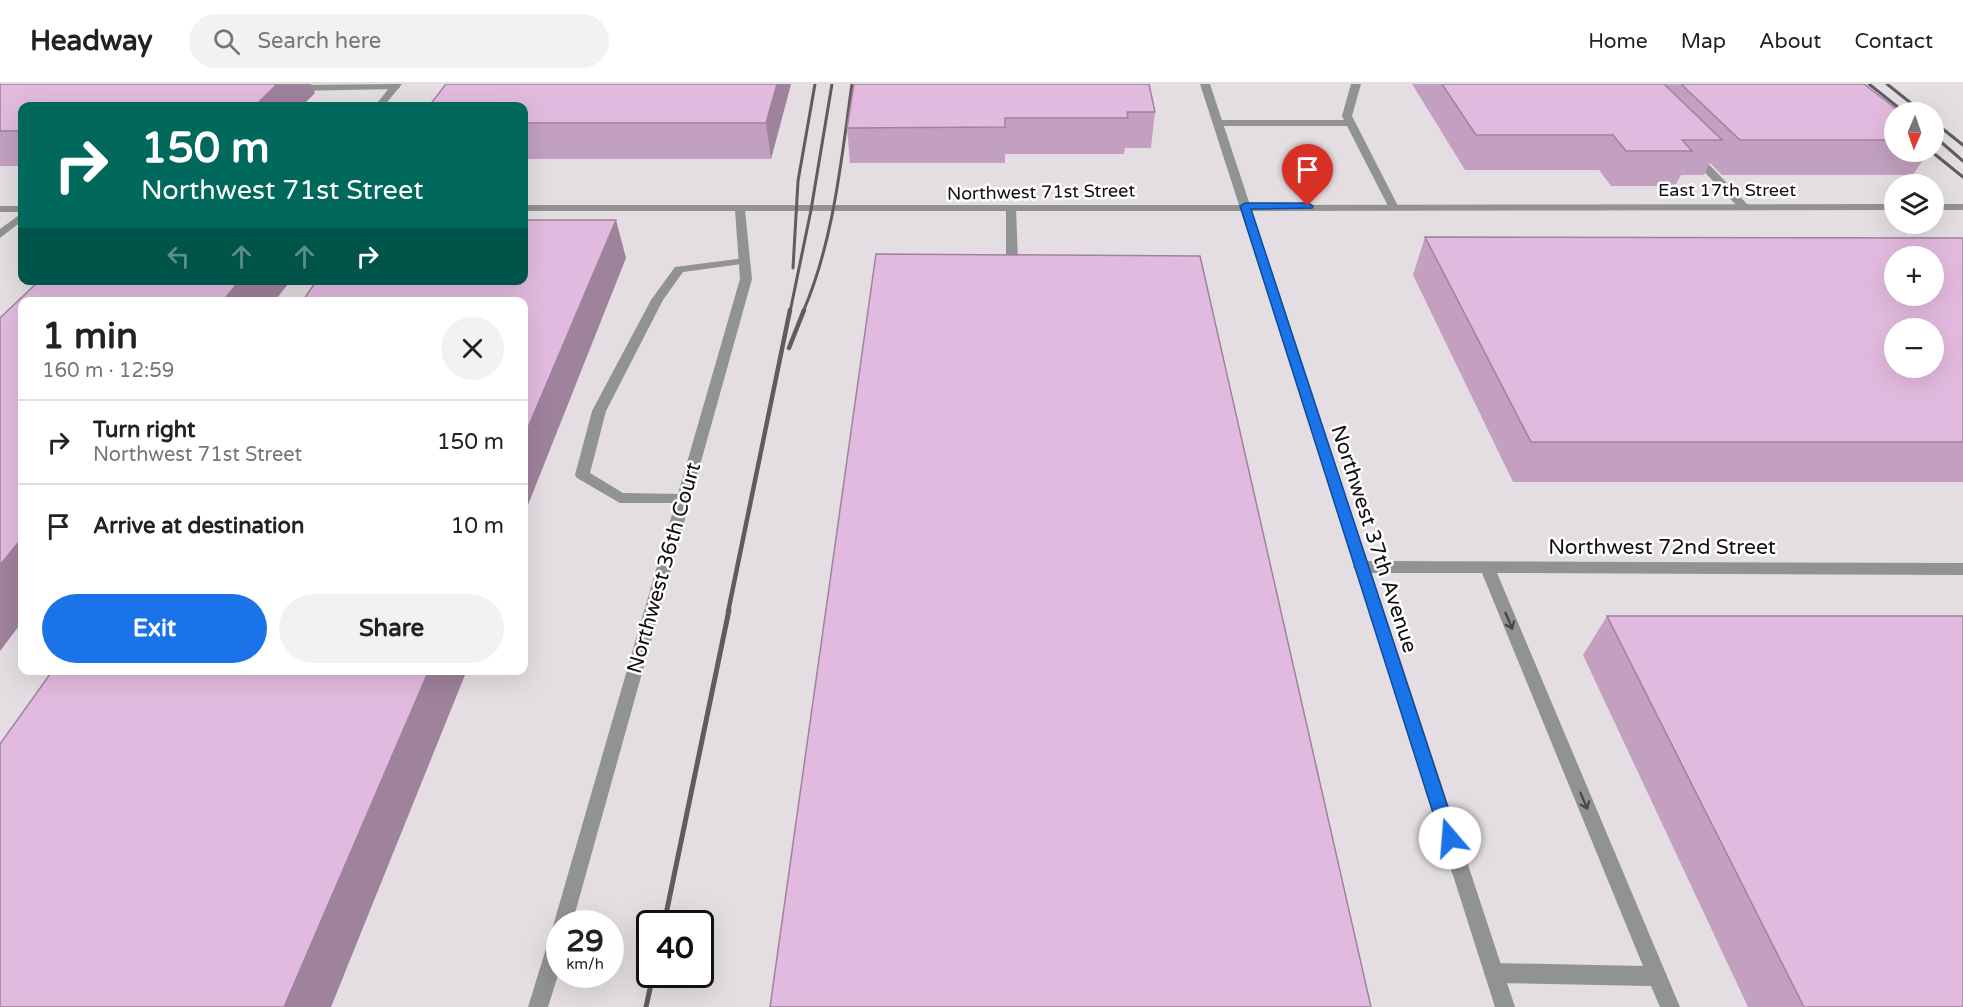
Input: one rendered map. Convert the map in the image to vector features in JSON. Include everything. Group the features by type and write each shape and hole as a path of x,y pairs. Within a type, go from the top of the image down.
{"street":[{"name":"Northwest 37th Avenue","path":"1205,84 1505,1007"},
{"path":"1356,84 1347,116 1393,206"},
{"path":"282,88 396,85"},
{"path":"382,102 396,85"},
{"path":"1218,123 1350,123"},
{"path":"1688,149 1744,207"},
{"name":"Northwest 71st Street","path":"528,208 741,210 1245,206 1560,207"},
{"name":"East 17th Street","path":"1560,207 1884,207"},
{"path":"1944,207 1963,207"},
{"path":"0,209 18,209"},
{"path":"1011,209 1012,261"},
{"name":"Northwest 36th Court","path":"566,910 747,279 741,210"},
{"path":"0,235 18,219"},
{"path":"684,499 620,498 582,476 598,411 657,300 679,269 745,261"},
{"name":"Northwest 72nd Street","path":"1361,567 1963,569"},
{"path":"1487,567 1670,1007"},
{"path":"1494,973 1657,976"},
{"path":"538,1007 546,980"}],"building":[{"path":"0,84 277,84 259,102 18,102 18,131 0,131"},
{"path":"446,84 777,84 766,123 528,123 528,102 432,102"},
{"path":"854,84 1149,84 1155,112 1127,112 1128,118 1005,118 1005,127 847,128"},
{"path":"1442,84 1664,84 1722,140 1682,140 1692,151 1626,151 1613,135 1476,135"},
{"path":"1681,84 1864,84 1887,102 1884,102 1884,140 1740,140"},
{"path":"528,220 616,220 528,428 528,297 305,297 314,285 528,285"},
{"path":"1425,237 1963,238 1963,442 1531,442"},
{"path":"876,254 1200,256 1371,1007 770,1007"},
{"path":"35,285 236,285 226,297 22,297"},
{"path":"18,301 18,543 0,565 0,318"},
{"path":"1607,616 1963,616 1963,1007 1804,1007"},
{"path":"49,675 427,675 284,1007 0,1007 0,744"}],"railway":[{"path":"793,268 798,181 815,84"},
{"path":"790,312 811,210 832,84"},
{"path":"803,312 814,285 829,229 852,84"},
{"path":"1869,84 1892,102"},
{"path":"1887,84 1910,102"},
{"path":"1944,130 1963,145"},
{"path":"1944,145 1963,161"},
{"path":"1944,162 1963,177"},
{"path":"728,612 790,310"},
{"path":"789,348 804,310"},
{"path":"667,910 729,610"},
{"path":"646,1007 650,988"}],"route":[{"path":"1308,206 1245,206 1450,838"}]}
